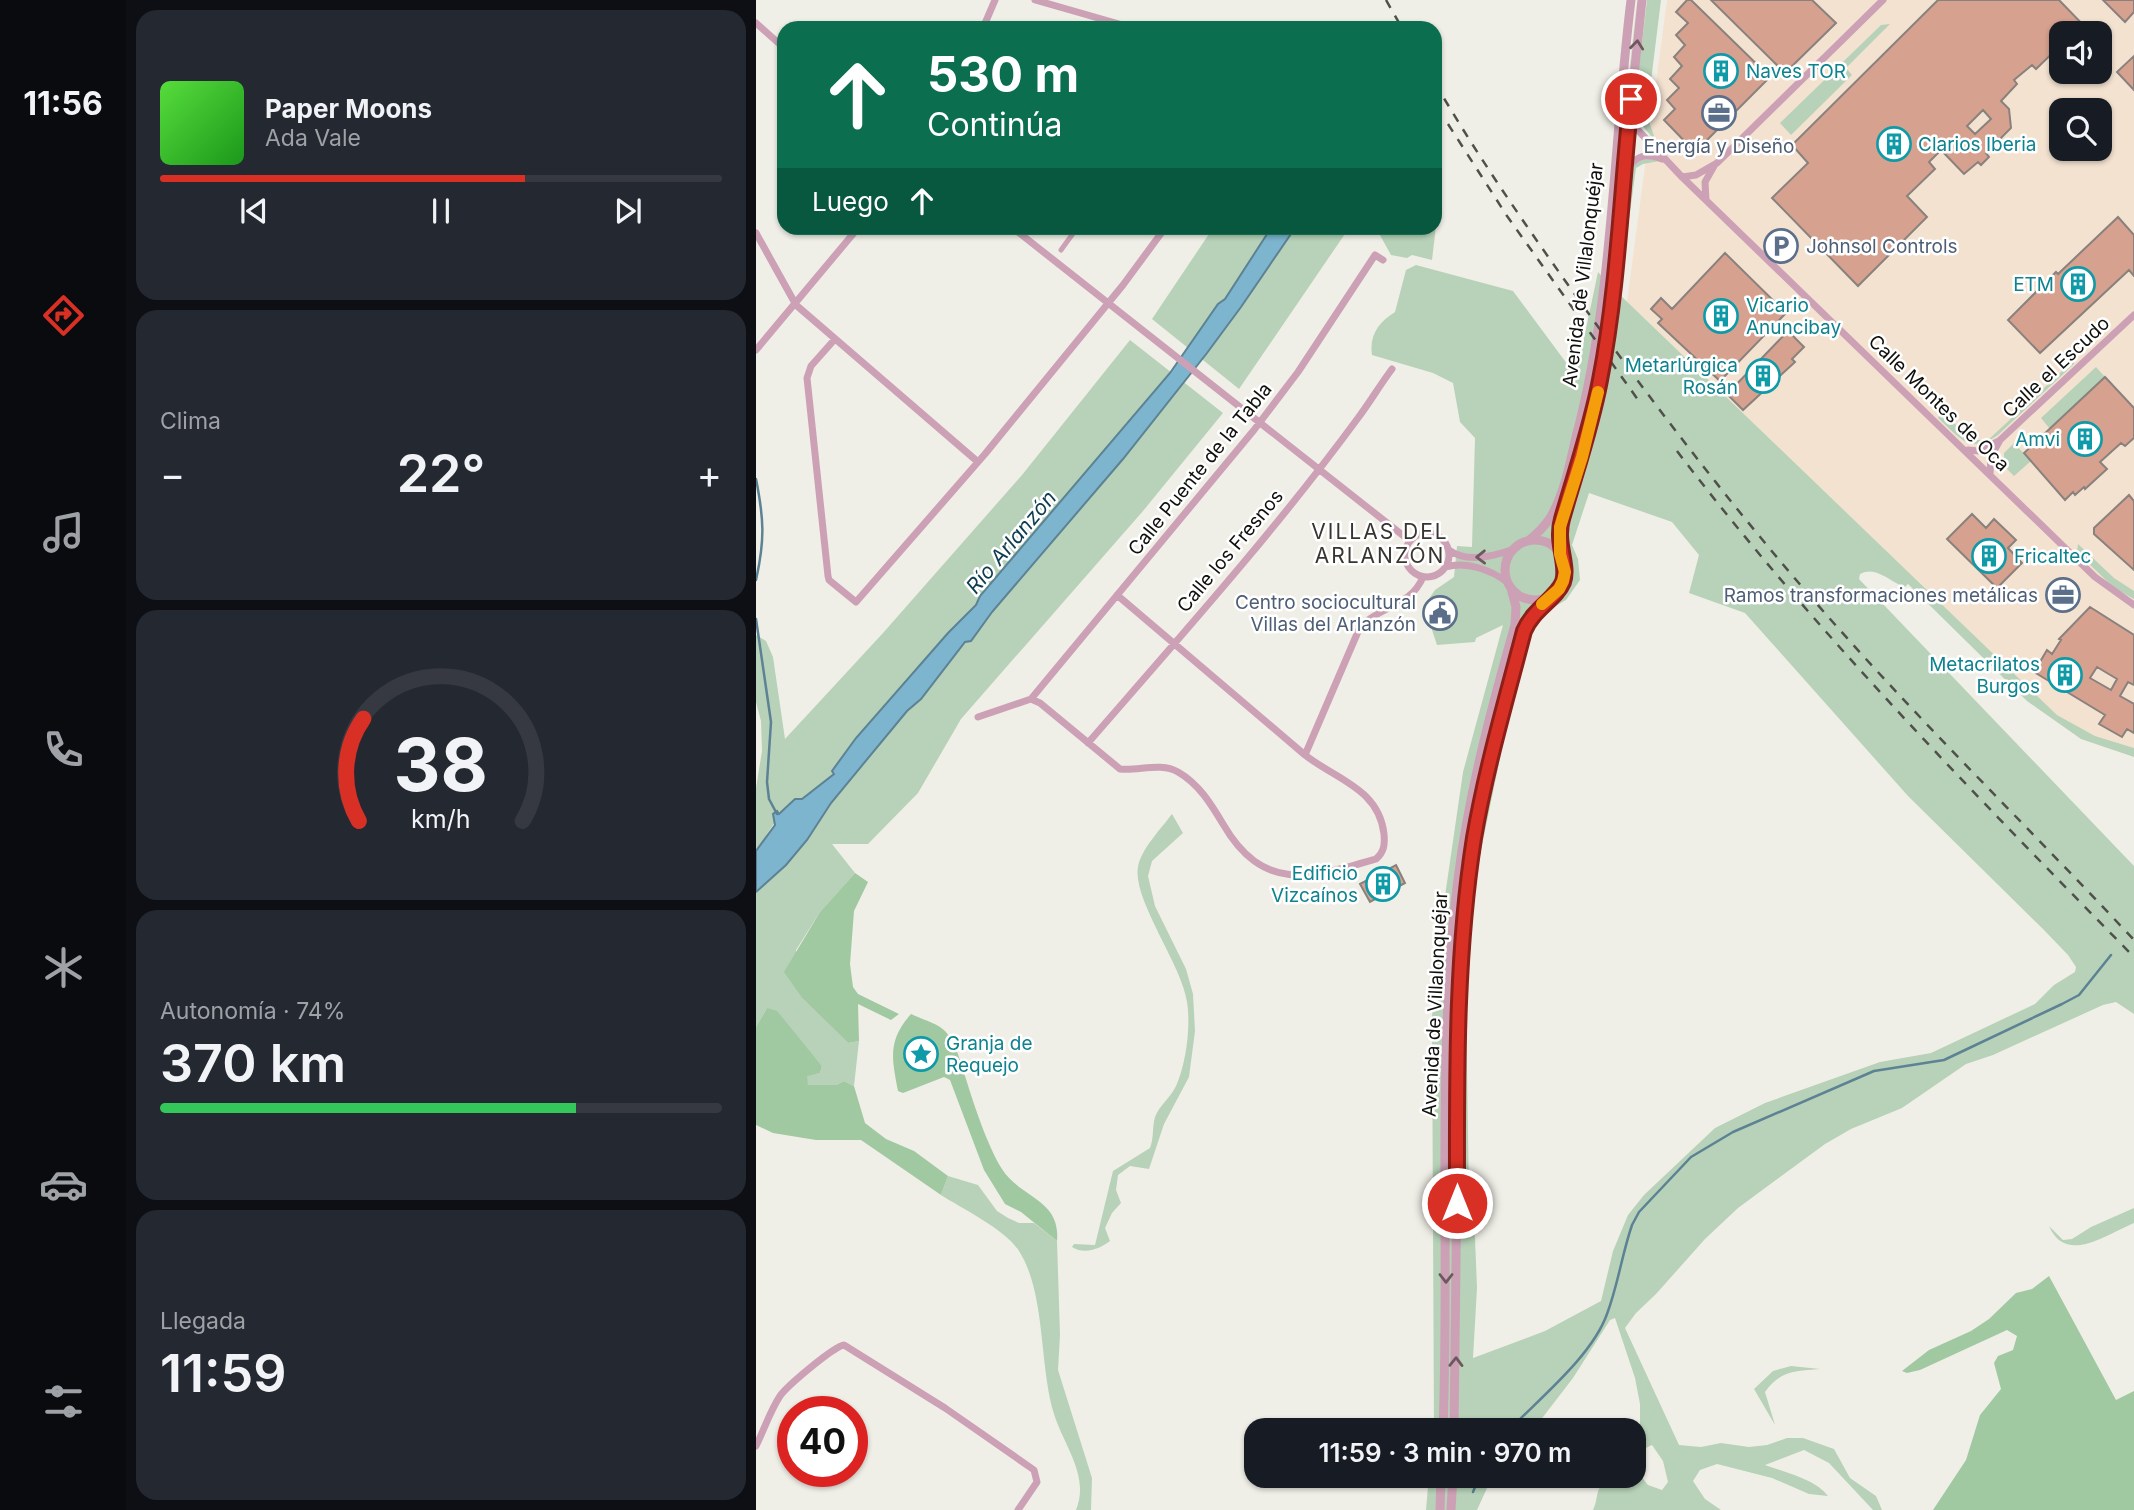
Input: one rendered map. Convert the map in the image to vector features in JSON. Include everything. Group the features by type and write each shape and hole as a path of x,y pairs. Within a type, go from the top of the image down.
{"street":[{"path":"986,21 995,0"},
{"path":"1035,0 1108,21"},
{"name":"Avenida de Villalonquéjar","path":"1528,541 1549,519 1556,502 1572,456 1589,381 1606,256 1631,0"},
{"name":"Avenida de Villalonquéjar","path":"1560,554 1560,527 1587,439 1605,353 1642,0"},
{"path":"1682,177 1696,175 1717,163 1883,0"},
{"path":"756,23 777,42"},
{"name":"Calle Montes de Oca","path":"1629,117 1634,126 1682,177 2095,577 2134,605"},
{"path":"1624,175 1633,161 1641,156 1653,155 1666,160"},
{"path":"1706,200 1706,182 1717,163"},
{"path":"756,233 796,305 978,462"},
{"path":"756,349 796,305 852,235"},
{"path":"1022,235 1410,541"},
{"path":"1061,250 1072,235"},
{"path":"835,339 811,366 807,378 828,576 854,601 860,600 978,462 1108,303 1160,235"},
{"name":"Calle Puente de la Tabla","path":"1031,699 1260,422 1306,361 1375,256 1383,260"},
{"name":"Calle el Escudo","path":"1964,449 1979,451 1999,441 2134,315"},
{"name":"Calle los Fresnos","path":"1088,743 1174,644 1319,468 1388,370"},
{"name":"Calle el Escudo","path":"1990,474 1991,456 1999,441"},
{"path":"1446,567 1486,569 1525,599 1544,600 1559,589 1565,572 1560,554 1546,542 1528,541 1514,549 1483,557 1458,555 1449,550 1442,539 1430,533 1410,541 1405,552 1408,565 1417,575 1423,577 1436,576 1446,567 1449,550"},
{"path":"1509,585 1506,564 1514,549"},
{"path":"1305,755 1360,627 1375,614 1414,595 1423,577"},
{"name":"Avenida de Villalonquéjar","path":"1443,1418 1450,964 1466,824 1484,741 1515,625 1516,607 1509,585"},
{"path":"978,717 1031,699 1040,703 1120,769 1157,767 1178,771 1209,799 1226,830 1263,869 1299,877 1321,875 1379,856 1385,843 1382,822 1374,803 1365,793 1326,772 1117,595"},
{"name":"Avenida de Villalonquéjar","path":"1454,1418 1459,1008 1467,894 1488,769 1524,631 1532,616 1552,596"},
{"path":"756,1446 780,1396 829,1351 844,1345 945,1408 1034,1471 1037,1482 1018,1510"},
{"path":"1440,1510 1441,1488"},
{"path":"1451,1510 1452,1488"}],"shaded area":[{"path":"1667,0 2134,0 2134,748 2095,736 2057,715 1627,302"}],"green space":[{"path":"1637,0 1609,284 1618,292 1630,168 1644,160 1659,161 1636,168 1619,294 2057,715 2095,736 2134,748 2134,757 2081,739 2027,701 1908,584 1905,587 1899,585 1877,573 1860,574 1859,579 2134,866 2134,1014 2116,1002 2103,1005 1993,1055 1966,1064 1902,1108 1851,1129 1825,1144 1738,1208 1705,1239 1625,1328 1679,1445 1701,1447 1721,1443 1749,1447 1767,1445 1787,1438 1803,1438 1834,1449 1850,1478 1876,1496 1882,1510 1873,1510 1829,1463 1804,1450 1765,1465 1808,1481 1828,1496 1809,1494 1772,1478 1717,1464 1700,1470 1693,1481 1705,1499 1721,1510 1593,1510 1600,1488 1646,1488 1646,1482 1662,1490 1668,1482 1663,1461 1652,1445 1646,1448 1646,1418 1640,1418 1635,1378 1615,1318 1610,1320 1573,1378 1542,1418 1434,1418 1432,1017 1436,958 1463,772 1503,625 1476,638 1475,642 1437,645 1424,606 1435,590 1454,577 1457,546 1472,547 1475,438 1460,422 1453,383 1433,373 1372,355 1372,341 1380,325 1395,312 1406,270 1416,265 1513,291 1576,376 1598,272 1607,282","holes":["1589,493 1672,522 1699,555 1689,593 1745,613 1908,796 2068,955 2076,967 2075,972 2054,985 2035,1004 1931,1053 1880,1062 1765,1103 1715,1128 1644,1195 1628,1215 1613,1251 1601,1301 1545,1331 1473,1358 1477,1288 1475,1238 1469,1196 1466,1004 1470,936 1478,865 1507,724 1533,630 1540,615 1566,600 1580,580 1578,559 1572,545"]},
{"path":"1647,0 1661,0 1651,81 1642,77 1639,68"},
{"path":"1890,24 1846,68 1852,75 1791,135 1780,123 1881,25"},
{"path":"1650,90 1648,118 1655,139 1670,158 1634,116 1635,99 1640,91"},
{"path":"1208,235 1344,235 1239,389 1152,319"},
{"path":"1380,235 1435,235 1432,260 1412,255 1407,258 1391,255"},
{"path":"1130,340 1223,413 1143,511 961,719 918,793 868,844 832,844 855,873 820,912 796,950 803,999 848,1043 859,1041 854,1086 844,1081 836,1085 808,1086 806,1075 820,1073 822,1066 788,1026 767,1008 756,1027 756,893 786,865 784,812 756,851 756,788 762,751 761,721 756,702 756,635 766,641 773,657 785,739 883,633 1022,475"},
{"path":"2074,360 2074,364 1998,435 1988,441 1980,444 1966,442 1938,418 1942,411 1971,440 1988,440"},
{"path":"2096,367 2105,377 2050,429 2041,418"},
{"path":"2014,443 2031,461 2014,476 2004,466 2004,453"},
{"path":"2078,544 2114,578 2134,591 2134,599 2114,588 2077,552"},
{"path":"1172,814 1183,833 1152,861 1148,876 1155,906 1186,969 1193,994 1195,1031 1189,1077 1164,1124 1149,1169 1130,1166 1118,1175 1116,1190 1121,1203 1112,1213 1105,1228 1110,1241 1097,1249 1082,1251 1072,1247 1074,1244 1095,1245 1113,1171 1150,1148 1155,1117 1176,1086 1185,1056 1188,1022 1183,987 1142,896 1138,880 1138,867 1143,853"},
{"path":"855,873 868,882 854,911 850,964 853,987 858,994 899,1014 891,1020 858,1004 859,1041 848,1043 803,999 784,972 820,912"},
{"path":"767,1008 777,1011 822,1066 820,1073 807,1076 808,1085 836,1085 844,1081 854,1086 865,1123 886,1139 914,1151 948,1176 941,1195 861,1140 816,1140 773,1133 756,1125 756,1027"},
{"path":"911,1014 938,1026 949,1036 997,1160 1010,1179 1038,1200 1053,1216 1057,1227 1057,1241 1021,1212 1005,1204 984,1170 950,1080 944,1077 903,1093 898,1091 893,1051 898,1033"},
{"path":"948,1176 978,1185 997,1211 1019,1223 1034,1223 1057,1241 1060,1335 1058,1370 1092,1478 1091,1510 1076,1510 1080,1485 1078,1473 1058,1426 1049,1395 1038,1308 1028,1268 1019,1251 1004,1235 941,1195"},
{"path":"2134,1208 2134,1223 2087,1244 2065,1244 2056,1238 2049,1226 2063,1240 2072,1239 2091,1227"},
{"path":"2049,1276 2116,1400 2134,1391 2134,1510 1933,1510 1966,1460 1980,1415 2001,1389 1994,1363 1998,1356 2013,1350 2017,1336 2007,1330 1920,1370 1907,1373 1902,1371 1929,1350 1971,1331 1989,1319 2016,1293 2032,1289"},
{"path":"1791,1366 1820,1369 1790,1373 1777,1379 1765,1392 1775,1425 1754,1389 1773,1371"},
{"path":"1428,1488 1487,1488 1477,1510 1426,1510"}],"water":[{"name":"Río Arlanzón","path":"1266,235 1290,235 1207,353 1123,459 992,612 971,641 965,642 921,699 907,711 831,803 807,840 786,865 756,892 756,851 775,825 773,814 777,811 779,814 795,799 802,799 834,774 832,771 856,738 976,605 980,596 1170,373 1218,304 1225,299"}],"pier":[{"path":"1378,0 1399,0 1408,16 1406,21 1379,21 1373,10"}],"building":[{"name":"Naves TOR","path":"1687,0 1691,0 1770,77 1695,152 1664,120 1675,109 1667,100 1679,88 1670,79 1682,66 1674,57 1685,45 1676,35 1688,23 1676,12"},
{"path":"1711,0 1812,0 1836,23 1785,73"},
{"name":"Clarios Iberia","path":"1938,0 2059,0 2079,21 2049,21 2049,56 2036,69 2032,65 2014,80 2017,84 2001,101 2009,109 2011,128 1986,153 1989,157 1981,165 1978,162 1964,174 1941,150 1929,162 1935,169 1907,196 1927,217 1858,286 1772,198 1808,163 1792,145","holes":["1983,110 1991,119 1975,134 1967,126"]},
{"path":"2103,0 2134,0 2134,12 2125,22"},
{"path":"2134,56 2134,90 2117,72"},
{"name":"ETM","path":"2118,217 2134,235 2134,276 2129,270 2040,353 2008,320 2056,272 2058,274"},
{"name":"Vicario Anuncibay","path":"1725,253 1786,313 1720,381 1658,323 1662,319 1651,309 1661,298 1672,309"},
{"name":"Metarlúrgica Rosán","path":"1788,331 1804,347 1792,359 1795,362 1743,410 1727,394"},
{"name":"Amvi","path":"2105,377 2134,408 2134,438 2125,446 2121,443 2100,462 2107,469 2085,489 2084,487 2075,495 2073,492 2065,500 2024,453"},
{"path":"2129,495 2134,501 2134,570 2094,534 2094,528"},
{"name":"Fricaltec","path":"1972,514 1986,528 1994,519 2016,540 2008,548 2022,563 1997,588 1947,539"},
{"name":"Centro sociocultural Villas del Arlanzón","path":"1444,599 1450,619 1435,624 1430,608 1437,605 1436,601"},
{"name":"Metacrilatos Burgos","path":"2090,607 2134,635 2134,685 2128,682 2120,696 2134,704 2134,733 2127,729 2122,737 2099,724 2105,715 2034,672 2047,650 2052,654 2061,640 2059,639","holes":["2097,667 2117,679 2111,690 2090,678"]},
{"name":"Edificio Vizcaínos","path":"1396,865 1405,883 1370,902 1360,884"}],"waterway":[{"path":"756,479 762,530 756,580"},
{"path":"756,619 771,722 767,782 769,799 777,814"},
{"path":"1521,1418 1578,1361 1600,1330 1614,1292 1632,1225 1639,1212 1691,1157 1733,1132 1874,1071 1944,1060 2062,1004 2079,995 2111,955"},
{"path":"1473,1492 1475,1488"}],"railway":[{"path":"1386,0 1398,21"},
{"path":"1442,94 1489,170 1566,282 1646,392 1740,513 1875,669 2134,940"},
{"path":"1448,124 1507,216 1641,404"},
{"path":"1677,451 1784,584 1840,648 1956,773 2134,957"}],"slow traffic":[{"path":"1542,604 1559,589 1563,581 1565,572 1560,554 1560,527 1582,457 1598,392"}],"place":[{"name":"Naves TOR","path":"1721,71"},
{"name":"Energía y Diseño","path":"1719,113"},
{"name":"Clarios Iberia","path":"1894,144"},
{"name":"Johnsol Controls","path":"1781,246"},
{"name":"ETM","path":"2078,284"},
{"name":"Vicario Anuncibay","path":"1721,316"},
{"name":"Metarlúrgica Rosán","path":"1763,376"},
{"name":"Amvi","path":"2085,439"},
{"name":"Fricaltec","path":"1989,556"},
{"name":"Ramos transformaciones metálicas","path":"2063,595"},
{"name":"Centro sociocultural Villas del Arlanzón","path":"1440,613"},
{"name":"Metacrilatos Burgos","path":"2065,675"},
{"name":"Edificio Vizcaínos","path":"1383,884"},
{"name":"Granja de Requejo","path":"921,1054"}],"district":[{"name":"VILLAS DEL ARLANZÓN","path":"1380,543"}],"route":[{"path":"1457,1203 1457,1068 1461,961 1475,835 1491,756 1524,631 1539,607 1559,589 1565,572 1560,554 1560,527 1587,439 1605,353 1631,99"}]}
